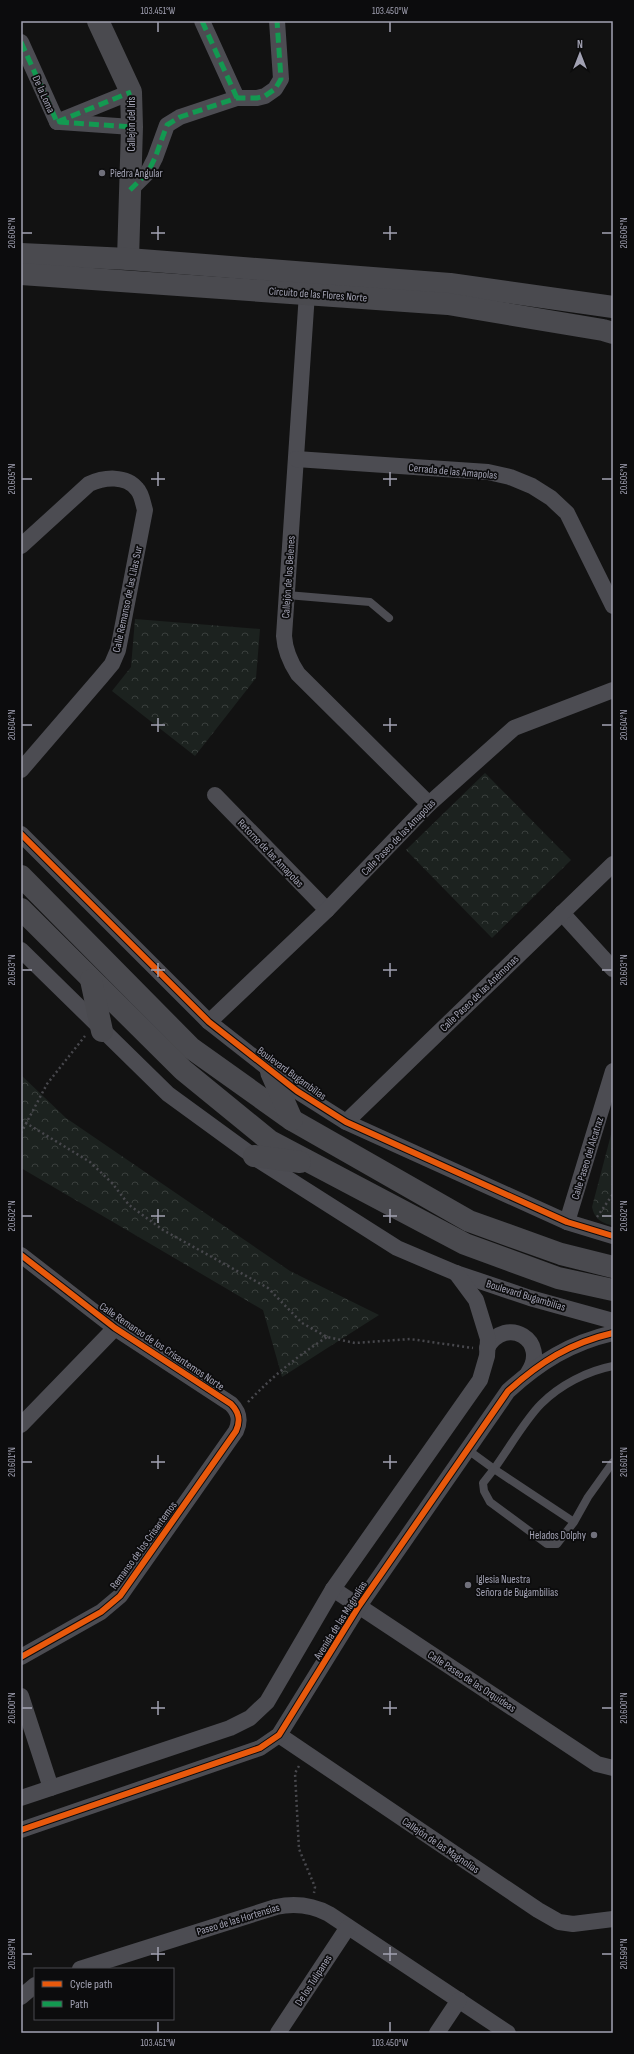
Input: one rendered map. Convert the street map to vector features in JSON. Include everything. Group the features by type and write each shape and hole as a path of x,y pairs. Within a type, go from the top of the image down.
{"street":[{"name":"Callejón del Iris","path":"98,21 131,92 132,127 128,259"},
{"path":"202,21 237,98"},
{"path":"130,190 148,172 155,158 167,125 180,117 237,98 257,98 265,96 279,84 281,73 276,21"},
{"name":"De la Loma","path":"21,42 57,122 132,127"},
{"path":"57,122 131,92"},
{"name":"Circuito de las Flores Norte","path":"21,254 128,259 449,294 612,307"},
{"name":"Circuito de las Flores Norte","path":"21,274 308,293 449,294 608,331"},
{"name":"Callejón de los Belenes","path":"308,293 284,636 285,646 292,665 298,674 429,804"},
{"path":"608,331 612,307"},
{"name":"Cerrada de las Amapolas","path":"296,459 488,472 510,477 532,486 551,498 567,513 613,606"},
{"name":"Calle Remanso de las Lilas Sur","path":"21,546 89,484 103,479 119,479 127,482 138,490 145,510 118,650 112,664 21,770"},
{"name":"Calle Paseo de las Amapolas","path":"209,1022 327,910 429,804 514,728 613,690"},
{"name":"Retorno de las Amapolas","path":"215,795 327,910"},
{"name":"Boulevard Bugambilias","path":"21,834 209,1022 297,1091 346,1122 567,1222 613,1236"},
{"name":"Calle Paseo de las Anémonas","path":"346,1122 613,864"},
{"path":"21,876 191,1048 292,1120 469,1222 561,1254 613,1268"},
{"path":"21,909 182,1070 270,1141 465,1244 558,1278 613,1290"},
{"path":"562,913 613,969"},
{"name":"Boulevard Bugambilias","path":"21,950 168,1094 254,1156 397,1248 456,1273 530,1298 613,1320"},
{"path":"91,980 99,1028"},
{"name":"Calle Paseo del Alcatraz","path":"567,1222 613,1071"},
{"path":"271,1072 292,1120"},
{"path":"254,1156 313,1164"},
{"name":"Calle Remanso de los Crisantemos Norte","path":"21,1256 115,1328 231,1404 238,1413"},
{"name":"Avenida de las Magnolias","path":"21,1798 230,1728 250,1718 267,1702 333,1590 480,1380 487,1356 488,1339 476,1300 456,1273"},
{"path":"21,1424 115,1328"},
{"path":"487,1348 491,1342 502,1333 516,1333 523,1336 532,1346 535,1353 534,1360 528,1373"},
{"name":"Avenida de las Magnolias","path":"21,1830 260,1748 279,1735 359,1606 508,1391 528,1373 554,1355 588,1339 613,1333"},
{"name":"Remanso de los Crisantemos","path":"21,1657 101,1612 120,1596 236,1431 238,1425 238,1413"},
{"name":"Calle Paseo de las Orquideas","path":"333,1590 597,1764 613,1768"},
{"path":"21,1696 51,1788"},
{"name":"Callejón de las Magnolias","path":"279,1735 538,1910 559,1922 572,1924 613,1919"},
{"name":"Paseo de las Hortensias","path":"83,1968 276,1907 296,1904 314,1907 329,1914 508,2033"},
{"name":"De los Tulipanes","path":"278,2033 348,1927"},
{"path":"21,1997 34,1986"},
{"path":"437,2033 459,2000"}],"lane":[{"path":"287,595 370,602 389,618"},
{"path":"613,1366 594,1370 574,1380 541,1405 483,1483 486,1497 490,1502 547,1544 557,1544 574,1522 588,1497 613,1462"},
{"path":"468,1450 574,1522"}],"path":[{"path":"21,1133 47,1084 99,1028"},
{"path":"21,1120 90,1162 112,1183 129,1206 163,1230 268,1288 302,1323 327,1337 355,1343 410,1339 466,1348 487,1348"},
{"path":"589,1229 613,1194"},
{"path":"238,1413 267,1381 290,1362 327,1337"},
{"path":"306,1754 295,1773 297,1830 299,1849 315,1888 314,1907"}],"green space":[{"path":"135,619 260,629 256,678 195,756 112,691 131,667"},
{"path":"485,773 571,860 492,938 406,850"},
{"path":"21,1075 66,1118 290,1271 379,1315 282,1377 263,1310 21,1168"},
{"path":"613,1127 613,1226 599,1220 592,1207"}],"marked path":[{"path":"202,21 237,98"},
{"path":"130,190 148,172 155,158 167,125 180,117 237,98 257,98 265,96 275,89 281,79 277,21"},
{"path":"21,42 57,122"},
{"path":"57,122 131,92"},
{"path":"59,122 132,127"}],"cycle path":[{"path":"21,834 209,1022 297,1091 346,1122 567,1222 613,1236"},
{"path":"21,1255 115,1328 231,1404 236,1410 239,1420 236,1431 120,1596 101,1612 21,1657"},
{"path":"21,1830 260,1748 279,1735 359,1606 508,1391 532,1371 556,1355 583,1342 613,1333"}],"place":[{"name":"Piedra Angular","path":"102,173"},
{"name":"Helados Dolphy","path":"594,1535"},
{"name":"Iglesia Nuestra Señora de Bugambilias","path":"468,1585"}]}
